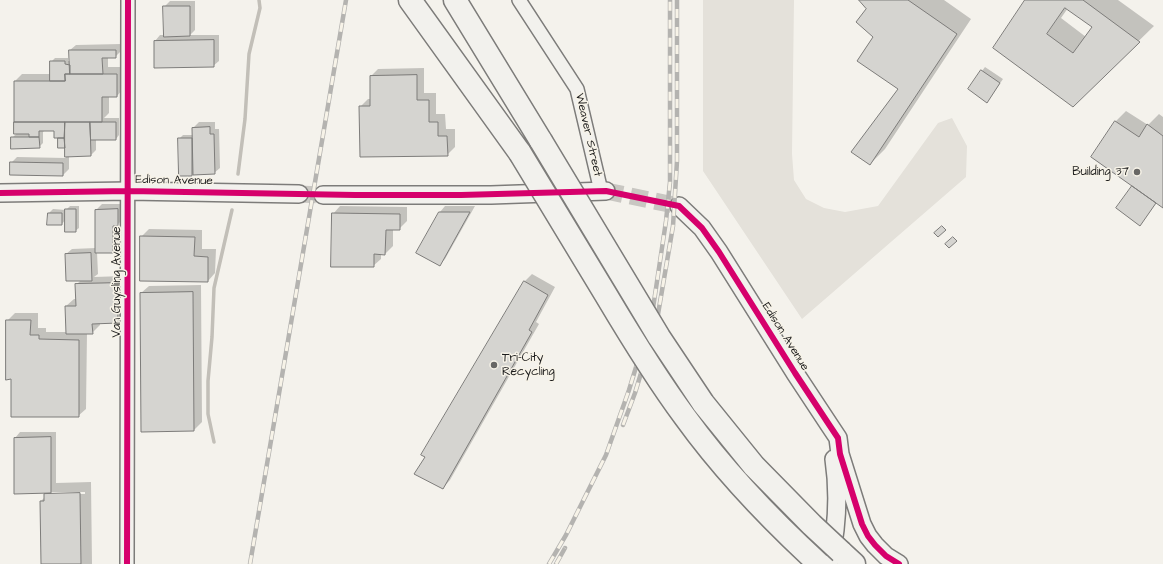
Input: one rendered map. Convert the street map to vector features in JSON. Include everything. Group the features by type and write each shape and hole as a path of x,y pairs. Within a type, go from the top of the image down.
{"highway":[{"path":"410,0 520,153"},
{"path":"428,0 660,383 710,450 775,522 819,564"},
{"path":"455,0 659,337 703,403 728,435 778,491 812,526 854,564"},
{"path":"471,0 541,141"}],"street":[{"name":"Van Guysling Avenue","path":"127,564 129,191 128,0"},
{"name":"Weaver Street","path":"519,0 577,89 604,191"},
{"name":"Edison Avenue","path":"0,193 129,191 299,194"},
{"path":"324,195 491,195 604,191"},
{"name":"Edison Avenue","path":"679,206 702,228 719,252 795,374 838,438 840,454 862,524 868,536 875,545 886,556 899,564"},
{"name":"Edison Avenue","path":"795,374 824,429 834,457 837,485 829,564"}],"shaded area":[{"path":"703,0 794,0 792,154 794,180 806,199 824,208 845,212 878,206 938,123 952,118 967,146 966,177 802,319 703,171"}],"building":[{"path":"859,0 908,0 957,34 870,165 851,152 898,89 857,61 873,37 856,22 866,9"},
{"path":"1025,0 1083,0 1140,42 1073,107 993,48","holes":["1065,8 1092,27 1073,53 1047,34"]},
{"path":"163,6 190,6 190,36 164,37"},
{"path":"214,40 214,67 154,68 154,41"},
{"path":"69,50 116,50 116,58 102,58 103,74 70,74"},
{"path":"50,61 65,61 65,64 70,65 70,74 65,74 65,81 50,81"},
{"path":"981,70 1000,83 987,103 968,89"},
{"path":"65,74 117,74 117,97 102,97 102,122 14,122 14,81 65,81"},
{"path":"417,75 417,100 429,100 429,122 438,122 438,136 447,136 448,156 360,157 359,106 370,106 370,76"},
{"name":"Building 37","path":"1115,121 1139,137 1147,124 1163,136 1163,208 1091,157"},
{"path":"14,122 65,122 64,138 54,138 54,131 39,131 39,137 29,137 29,134 14,134"},
{"path":"65,122 90,122 91,156 65,157"},
{"path":"90,122 116,122 116,140 91,140"},
{"path":"210,127 210,134 214,134 215,174 193,175 192,128"},
{"path":"11,137 39,137 40,148 11,149"},
{"path":"58,138 64,138 65,148 58,148"},
{"path":"178,138 192,138 192,176 179,176"},
{"path":"10,162 63,163 63,176 10,175"},
{"path":"1132,186 1156,203 1140,226 1116,208"},
{"path":"65,209 76,209 76,232 65,232"},
{"path":"118,209 118,226 113,226 113,253 95,253 95,210"},
{"path":"439,212 470,212 440,266 416,253"},
{"path":"48,213 62,213 62,225 47,225"},
{"path":"332,213 400,214 400,230 386,230 385,255 374,254 374,267 331,267"},
{"path":"942,226 946,230 938,237 934,233"},
{"path":"140,236 195,237 194,256 208,257 208,282 140,281"},
{"path":"953,237 957,241 949,248 945,244"},
{"path":"91,253 92,281 66,281 65,254"},
{"name":"Tri-City Recycling","path":"524,281 548,295 529,330 532,332 443,489 414,474 425,457 421,455"},
{"path":"117,283 118,323 92,324 93,334 66,334 65,306 76,306 75,284"},
{"path":"193,292 194,431 141,432 140,293"},
{"path":"6,320 31,320 30,335 39,335 39,339 79,340 79,417 11,417 11,379 6,380"},
{"path":"51,437 51,493 14,494 14,438"},
{"path":"80,493 81,564 41,564 40,501 44,501 44,494"}],"waterway":[{"path":"238,174 245,119 249,54 260,8 259,0"},
{"path":"214,442 208,414 208,381 214,288 232,210"}],"tunnel":[{"path":"606,191 679,206"},
{"path":"299,194 323,195"}],"railway":[{"path":"250,564 346,0"},
{"path":"549,564 566,535 606,455 629,390 652,315 666,221 670,182 670,0"},
{"path":"623,425 635,393 657,320 673,226 677,161 677,0"},
{"path":"556,564 565,548"}],"cycle path":[{"path":"127,564 128,0"},
{"path":"0,193 129,191 355,195 461,195 606,191 679,206 702,228 719,252 838,438 840,454 862,524 868,536 875,545 886,556 899,564"}],"place":[{"name":"Building 37","path":"1137,172"},
{"name":"Tri-City Recycling","path":"494,365"}]}
